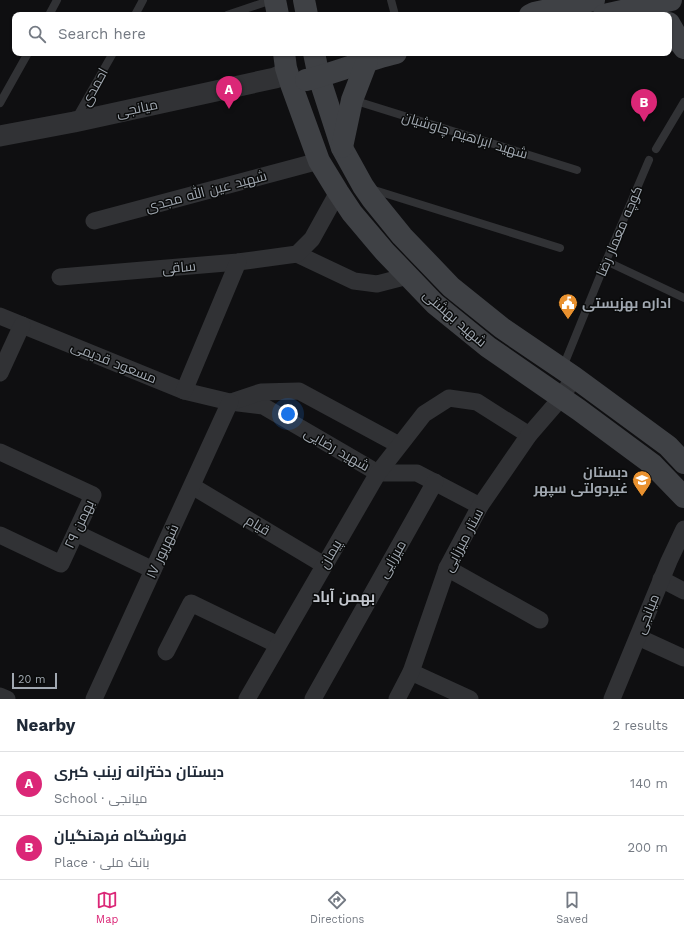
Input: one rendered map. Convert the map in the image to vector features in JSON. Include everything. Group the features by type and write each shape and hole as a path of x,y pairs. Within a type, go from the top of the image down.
{"main road":[{"path":"274,0 277,12"},
{"path":"539,12 594,0"},
{"path":"619,12 665,3"},
{"path":"672,28 684,48"},
{"path":"284,71 316,64 369,58 352,100 342,148"},
{"name":"شهید بهشتی","path":"316,64 342,148 372,200 402,236 451,286 502,328 668,446 684,463"},
{"name":"شهید بهشتی","path":"284,71 319,160 352,213 385,252 435,304 488,347 652,464 684,497"}],"street":[{"name":"میانجی","path":"0,136 74,122 284,71"},
{"name":"شهید عین الله مجدی","path":"94,221 319,160"},
{"path":"338,192 312,240 297,254 354,281 377,284 408,276"},
{"name":"ساقی","path":"60,278 238,262 297,254"},
{"path":"184,391 238,262"},
{"name":"مسعود قدیمی","path":"0,316 184,391 230,402"},
{"path":"0,373 22,325"},
{"name":"ستار میرزایی","path":"397,699 411,672 447,568 480,506 529,435 561,398 568,374"},
{"path":"230,402 261,392 299,391 399,445"},
{"name":"پیمان","path":"247,699 378,473 424,414 449,398 476,402 529,435"},
{"name":"شهید رضایی","path":"230,402 263,406 378,473"},
{"name":"۱۷ شهریور","path":"94,699 230,402"},
{"name":"۲۹ بهمن","path":"0,452 93,495 61,564 0,535"},
{"path":"378,473 417,473 480,506"},
{"name":"میرزایی","path":"313,699 435,482"},
{"name":"قیام","path":"192,486 324,565"},
{"name":"میانجی","path":"612,699 661,579 684,530"},
{"path":"76,533 153,570"},
{"path":"447,568 540,620"},
{"path":"661,579 684,591"},
{"path":"166,652 191,603 278,645"},
{"path":"638,637 684,658"},
{"path":"411,672 470,699"},
{"path":"0,696 7,699"}],"lane":[{"path":"51,12 57,0"},
{"path":"137,12 143,0"},
{"path":"236,12 274,0"},
{"path":"391,0 394,12"},
{"path":"0,104 26,56"},
{"name":"احمدی","path":"74,122 111,56"},
{"name":"شهید ابراهیم چاوشیان","path":"352,100 577,170"},
{"path":"656,149 684,102"},
{"name":"کوچه معمار رضا","path":"568,374 606,261 649,160"},
{"path":"363,186 560,248"},
{"path":"606,261 684,298"}],"place":[{"name":"دبستان دخترانه زینب کبری","path":"229,109"},
{"name":"فروشگاه فرهنگیان","path":"644,122"},
{"name":"اداره بهزیستی","path":"568,320"},
{"name":"دبستان غیردولتی سپهر","path":"642,497"}],"district":[{"name":"بهمن آباد","path":"344,597"}]}
